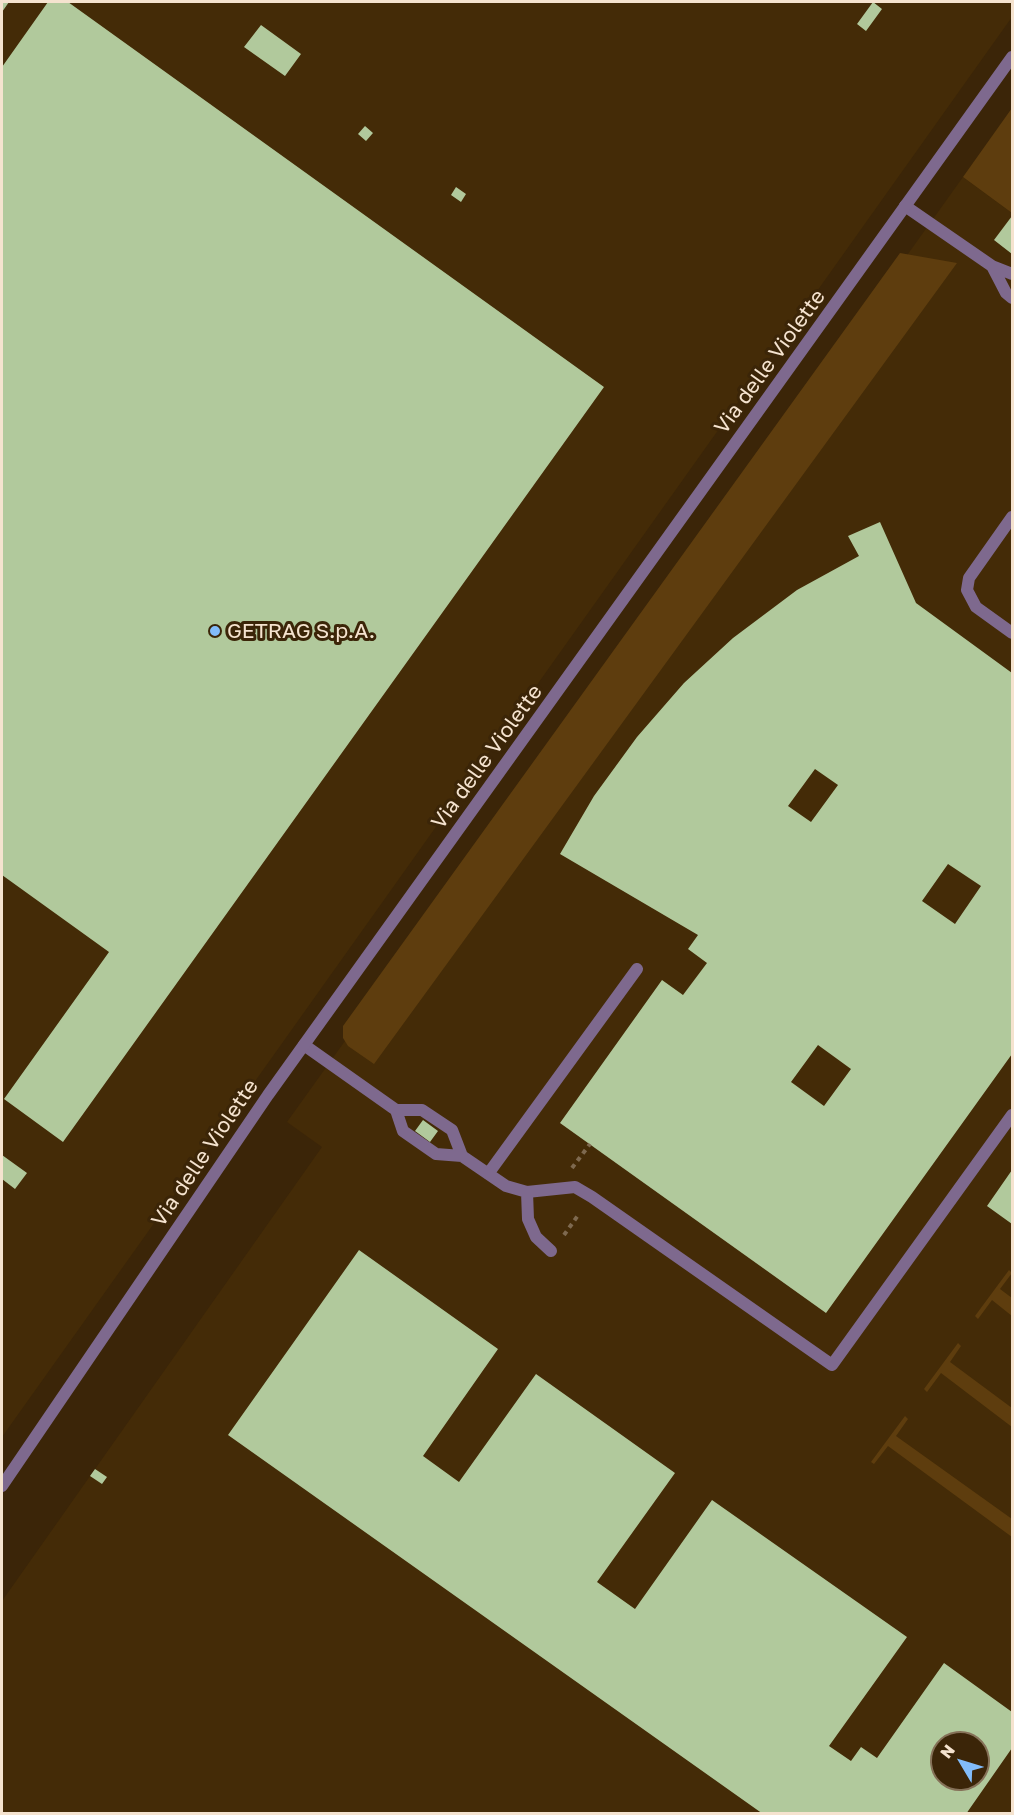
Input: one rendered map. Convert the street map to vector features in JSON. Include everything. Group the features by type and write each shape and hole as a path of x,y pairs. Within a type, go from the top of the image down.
{"street":[{"name":"Via delle Violette","path":"2,1486 304,1045 1012,57"},
{"path":"905,206 992,266 1012,274"},
{"path":"992,266 1006,293 1012,298"},
{"path":"1012,518 969,578 967,590 976,607 1012,633"},
{"path":"488,1174 637,969"},
{"path":"304,1045 396,1110 422,1110 452,1130 462,1156"},
{"path":"396,1110 403,1131 436,1154 462,1156 506,1186 527,1192 575,1187 832,1365 1012,1115"},
{"path":"527,1192 528,1219 536,1237 552,1251"}],"path":[{"path":"552,1251 592,1197"}],"shaded area":[{"path":"2,2 1012,2 1012,17 2,1437"},
{"path":"1012,108 1012,213 963,177"},
{"path":"963,177 1012,213 1012,1813 2,1814 2,1601 322,1147 287,1122"},
{"path":"900,253 957,263 374,1064 348,1046 343,1038 343,1026"},
{"path":"1009,1270 1012,1273 1000,1289 1012,1298 1012,1316 992,1300 978,1319 975,1316"},
{"path":"958,1343 961,1346 950,1362 1012,1408 1012,1427 941,1373 927,1392 924,1389"},
{"path":"905,1416 908,1419 896,1436 1012,1519 1012,1537 888,1446 874,1464 871,1462"}],"building":[{"path":"2,2 9,2 2,12"},
{"name":"GETRAG S.p.A.","path":"48,2 68,2 604,387 63,1142 4,1099 109,952 2,875 2,67"},
{"path":"873,2 882,9 866,31 857,24"},
{"path":"261,25 301,54 285,76 244,47"},
{"path":"365,126 373,133 366,141 358,134"},
{"path":"456,187 466,194 461,202 451,195"},
{"path":"1012,216 1012,254 994,240"},
{"path":"880,522 916,603 1012,673 1012,1054 826,1313 560,1123 662,980 683,995 707,963 688,949 698,935 560,854 594,796 637,737 684,683 733,638 797,590 859,556 848,536","holes":["815,769 838,785 811,822 788,806","948,864 981,886 955,924 922,901","818,1045 851,1069 824,1106 791,1082"]},
{"path":"423,1120 438,1131 430,1142 415,1131"},
{"path":"2,1155 27,1173 15,1189 2,1179"},
{"path":"1012,1170 1012,1224 987,1206"},
{"path":"359,1250 498,1349 423,1456 459,1482 536,1374 675,1473 597,1582 635,1609 712,1500 907,1637 829,1746 851,1761 861,1747 877,1758 944,1663 1012,1712 1012,1748 990,1780 990,1731 930,1731 930,1791 982,1791 966,1814 763,1814 228,1435"},
{"path":"95,1469 107,1477 102,1484 90,1476"}],"place":[{"name":"GETRAG S.p.A.","path":"215,631"}]}
